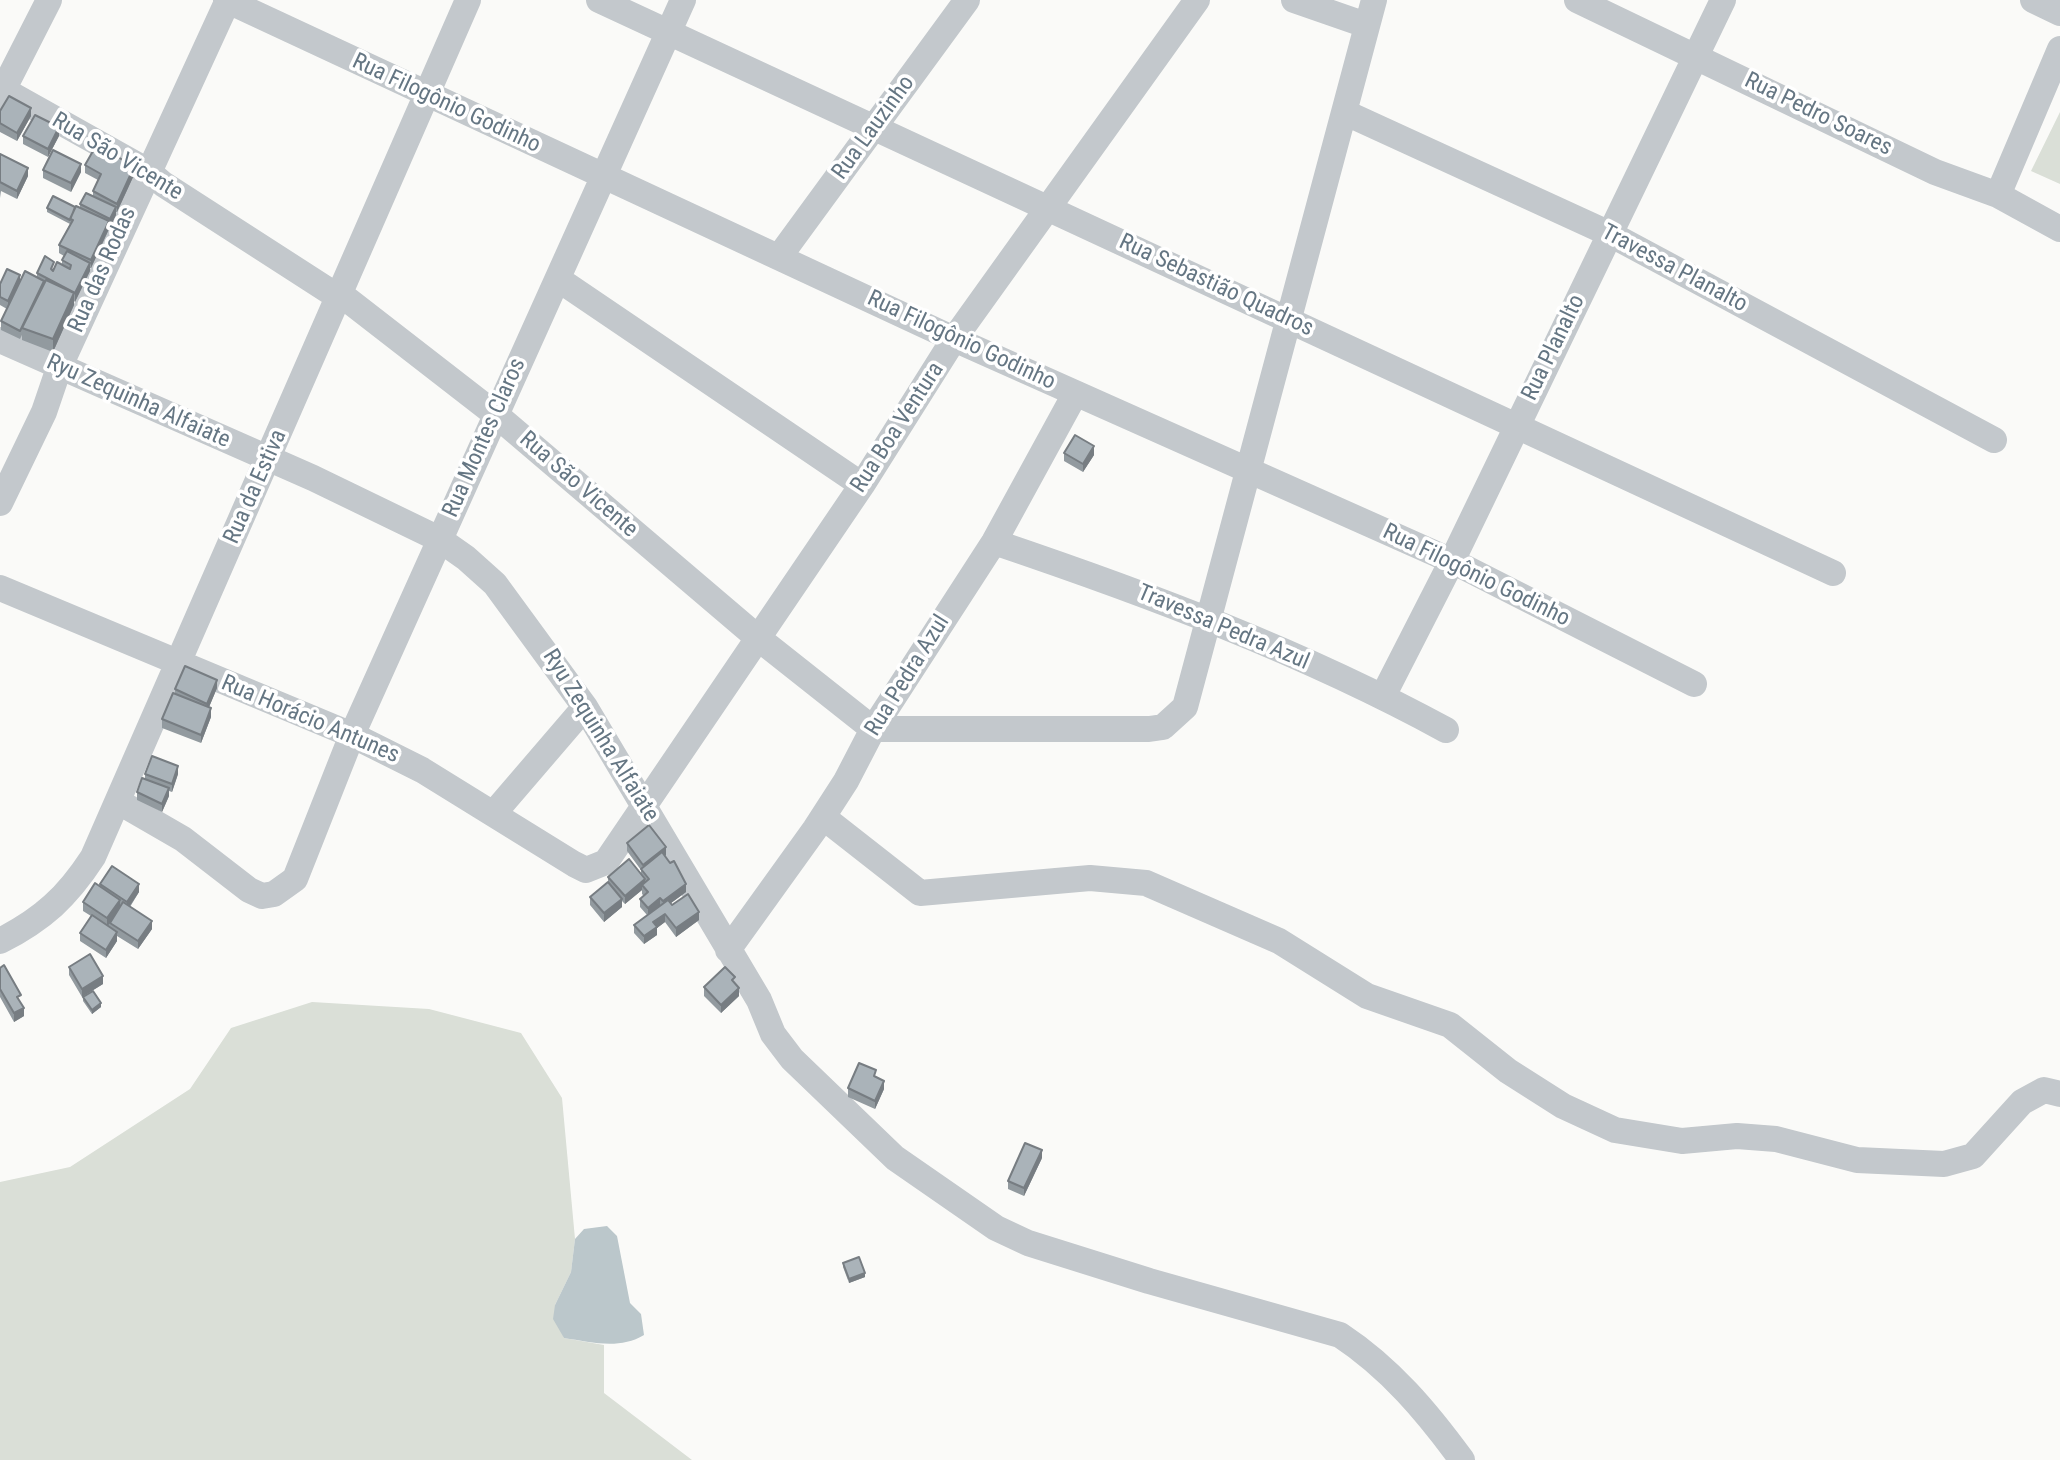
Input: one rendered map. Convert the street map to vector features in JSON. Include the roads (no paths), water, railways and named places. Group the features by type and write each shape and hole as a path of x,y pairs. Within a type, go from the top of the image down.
{"street":[{"path":"1,91 49,0"},
{"name":"Rua Filogônio Godinho","path":"227,0 603,178 954,339 1452,561 1694,684"},
{"name":"Rua das Rodas","path":"0,503 44,412 59,368 227,0"},
{"name":"Rua da Estiva","path":"0,941 46,912 72,889 93,857 468,0"},
{"name":"Rua Sebastião Quadros","path":"599,0 1833,573"},
{"name":"Rua Montes Claros","path":"119,802 183,839 249,890 262,896 274,894 295,879 352,735 683,0"},
{"name":"Rua Lauzinho","path":"779,257 967,0"},
{"name":"Rua Boa Ventura","path":"606,862 643,803 862,485 954,339 1198,0"},
{"path":"873,729 1149,729 1163,727 1185,707 1346,113 1370,12 1294,0"},
{"name":"Rua Pedro Soares","path":"1577,0 1935,172 1998,195 2060,229"},
{"name":"Rua Planalto","path":"1383,696 1452,561 1723,0"},
{"path":"2033,0 2060,13"},
{"path":"1998,195 2060,48"},
{"name":"Rua São Vicente","path":"1,91 148,171 163,184 318,284 339,293 495,414 758,638 873,729"},
{"name":"Travessa Planalto","path":"1346,113 1610,234 1994,440"},
{"path":"558,279 862,485"},
{"name":"Ryu Zequinha Alfaiate","path":"0,340 269,459 439,539 466,558 495,584 585,707 759,1000 773,1034 792,1059 895,1158 996,1228 1028,1243 1149,1281 1340,1335 1368,1353 1394,1377 1438,1427 1462,1460"},
{"name":"Rua Pedra Azul","path":"728,950 822,817 873,729 994,541 1075,394"},
{"name":"Travessa Pedra Azul","path":"994,541 1096,576 1208,621 1383,696 1446,730"},
{"name":"Rua Horácio Antunes","path":"0,588 352,735 422,770 586,870 606,862"},
{"path":"494,813 585,707"},
{"path":"822,817 920,893 1090,878 1146,883 1279,941 1367,996 1450,1025 1530,1085 1563,1106 1615,1130 1682,1141 1737,1136 1776,1139 1857,1160 1944,1164 1973,1156 2022,1102 2044,1090 2060,1094"}]}
